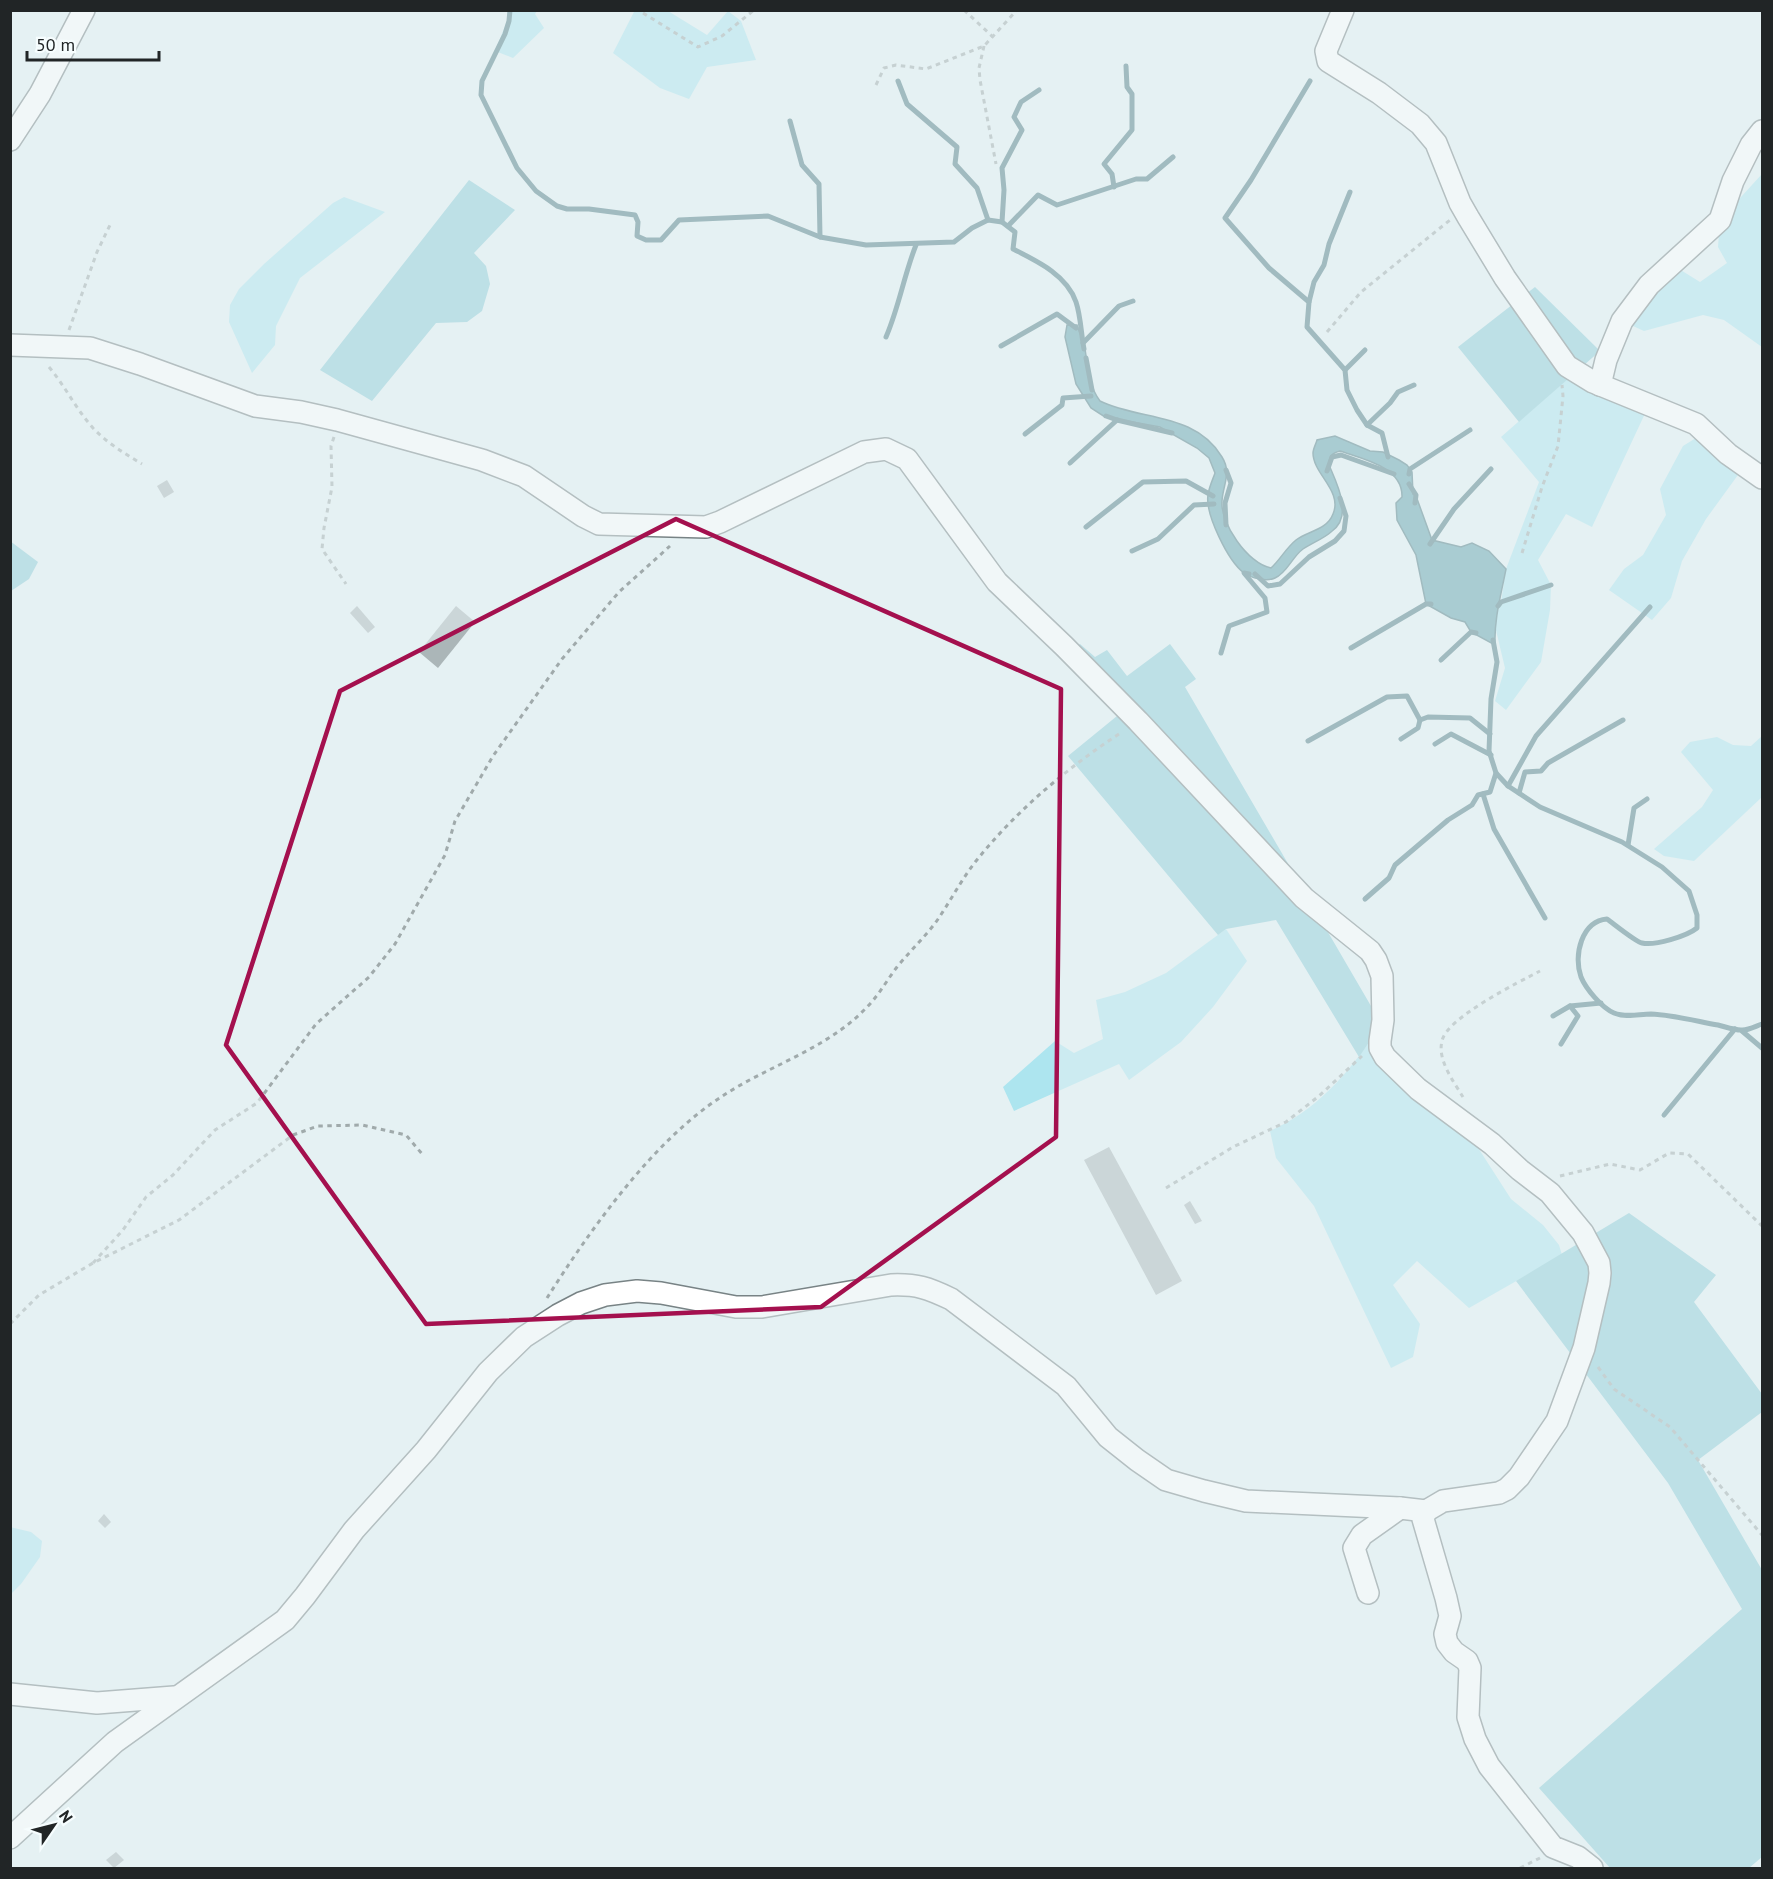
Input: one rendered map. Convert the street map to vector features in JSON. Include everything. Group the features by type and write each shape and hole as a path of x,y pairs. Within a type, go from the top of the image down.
{"street":[{"path":"10,140 40,94 84,10"},
{"path":"1343,10 1326,51 1328,61 1379,93 1420,124 1436,143 1463,210 1505,278 1567,366 1600,385 1650,403 1696,424 1728,454 1762,478"},
{"path":"1600,385 1606,360 1622,321 1649,285 1720,220 1733,181 1751,145 1762,130"},
{"path":"10,345 90,348 255,406 301,412 337,420 482,460 524,476 583,516 599,524 706,527 864,452 886,449 907,459 998,582 1138,721 1304,898 1370,951 1383,976 1383,1020 1380,1048 1385,1057 1418,1089 1492,1144 1556,1200 1583,1233 1599,1263 1600,1273 1584,1348 1557,1421 1513,1484 1499,1493 1443,1502 1426,1511 1246,1501 1166,1480 1108,1437 1066,1386 1050,1373 951,1299 933,1290 912,1284 891,1285 762,1307 736,1307 662,1293 637,1291 605,1295 581,1303 524,1337 505,1354 426,1450 354,1530 285,1620 115,1742 10,1838"},
{"path":"1368,1593 1354,1548 1362,1535 1400,1508"},
{"path":"1426,1511 1423,1519 1424,1525 1441,1576 1450,1616 1445,1634 1447,1643 1454,1652 1467,1661 1470,1668 1468,1717 1475,1739 1489,1766 1553,1847 1578,1857 1592,1869"},
{"path":"10,1694 97,1703 178,1697"}],"path":[{"path":"643,13 698,47 722,36 754,10"},
{"path":"964,10 993,37"},
{"path":"876,85 884,68 896,65 926,69 984,46 1017,10"},
{"path":"984,46 979,68 980,80 996,164"},
{"path":"1327,332 1361,292 1463,210"},
{"path":"69,346 70,325 97,252 110,225"},
{"path":"1522,553 1542,487 1558,446 1563,396 1559,356"},
{"path":"49,367 92,426 113,447 142,464"},
{"path":"337,420 332,446 332,487 322,549 346,584"},
{"path":"93,1263 123,1230 146,1197 173,1176 215,1130 257,1103 316,1024 369,977 395,944 445,855 455,820 493,756 562,659 619,592 666,549 676,543"},
{"path":"542,1306 606,1213 655,1153 688,1119 722,1095 802,1053 850,1022 868,1006 899,965 918,946 975,862 995,840 1022,812 1084,756 1138,721"},
{"path":"1465,1102 1446,1066 1441,1050 1442,1039 1449,1028 1483,1002 1540,971"},
{"path":"1166,1188 1233,1147 1286,1122 1319,1096 1354,1062 1380,1041"},
{"path":"10,1324 39,1295 93,1263 179,1220 292,1135 318,1126 362,1125 406,1135 423,1155"},
{"path":"1538,1183 1610,1164 1640,1170 1669,1153 1688,1154 1762,1226"},
{"path":"1584,1348 1614,1389 1670,1427 1762,1535"}],"highlighted area":[{"path":"676,519 1061,689 1056,1137 821,1307 426,1324 226,1045 340,691"}],"shaded area":[{"path":"635,10 668,11 707,35 728,11 741,21 756,60 707,67 689,99 660,88 613,53"},
{"path":"511,11 537,11 535,14 544,28 513,58 495,51"},
{"path":"1762,174 1762,347 1724,320 1703,315 1644,331 1622,321 1671,264 1700,282 1727,263 1718,247 1720,220"},
{"path":"469,180 515,210 474,253 486,266 490,284 482,311 467,322 436,323 372,401 320,370"},
{"path":"344,197 385,212 300,278 276,326 275,345 252,373 229,322 230,305 239,289 264,264 333,203"},
{"path":"1535,287 1600,351 1519,422 1458,347"},
{"path":"1067,325 1077,325 1085,349 1091,382 1100,401 1182,425 1211,442 1222,457 1226,468 1222,501 1226,520 1245,551 1262,565 1271,568 1296,540 1322,527 1333,514 1334,498 1314,461 1313,451 1317,440 1335,436 1370,451 1383,452 1407,465 1412,472 1413,494 1416,496 1432,540 1461,547 1472,543 1489,551 1506,569 1497,616 1495,645 1471,632 1465,622 1451,618 1426,604 1416,555 1397,520 1396,503 1402,497 1401,487 1396,478 1389,471 1370,461 1340,451 1332,455 1329,465 1342,500 1342,517 1338,525 1303,549 1279,576 1267,580 1244,573 1225,548 1210,514 1208,495 1215,473 1209,458 1197,448 1160,427 1105,417 1091,408 1076,384 1065,337"},
{"path":"1574,373 1649,405 1592,527 1566,514 1538,560 1551,585 1550,610 1541,662 1506,710 1495,701 1505,668 1494,622 1501,602 1506,569 1539,482 1501,437"},
{"path":"1704,433 1743,468 1706,519 1682,561 1671,598 1652,620 1609,590 1624,569 1643,555 1666,515 1660,489 1683,446"},
{"path":"10,541 38,562 29,579 11,591"},
{"path":"1080,644 1095,657 1107,650 1127,676 1170,644 1196,679 1185,687 1378,1018 1374,1035 1359,1057 1276,920 1226,929 1218,935 1068,756 1117,716 1065,657"},
{"path":"1762,736 1762,797 1694,861 1664,856 1654,849 1702,807 1713,790 1681,752 1690,742 1717,737 1733,745 1751,746"},
{"path":"1226,929 1247,961 1213,1007 1181,1042 1129,1080 1119,1064 1014,1111 1003,1087 1055,1041 1074,1053 1103,1039 1096,1000 1125,992 1166,973"},
{"path":"1374,1035 1475,1143 1511,1199 1543,1225 1559,1245 1562,1255 1469,1308 1417,1261 1393,1285 1420,1324 1413,1357 1391,1368 1314,1206 1276,1158 1270,1131 1301,1113 1329,1090 1353,1064"},
{"path":"1629,1213 1716,1275 1694,1302 1762,1394 1762,1412 1698,1460 1762,1570 1762,1857 1749,1868 1610,1868 1539,1788 1742,1609 1668,1483 1516,1281"},
{"path":"10,1527 31,1532 42,1541 40,1557 11,1594"}],"building":[{"path":"167,480 174,492 164,498 157,486"},
{"path":"357,606 375,627 368,633 350,613"},
{"path":"456,606 475,622 438,668 419,652"},
{"path":"1109,1147 1182,1281 1156,1295 1084,1160"},
{"path":"1190,1201 1202,1221 1195,1224 1184,1205"},
{"path":"104,1514 111,1522 105,1528 98,1521"},
{"path":"116,1852 124,1860 114,1868 106,1860"}],"waterway":[{"path":"510,10 505,34 482,81 481,95 517,168 536,191 557,206 567,209 589,209 635,215 638,222 637,236 646,240 661,240 679,220 768,216 820,237 866,245 954,242 972,228 988,220 1002,222 1015,232 1013,249 1050,270 1072,292 1079,314 1084,349"},
{"path":"1114,187 1112,174 1104,164 1132,130 1132,94 1127,87 1126,66"},
{"path":"898,81 907,104 957,147 955,164 977,188 988,220"},
{"path":"1310,81 1251,180 1225,218 1269,268 1309,302 1307,327 1345,370 1347,390 1367,425 1382,433 1388,457"},
{"path":"1002,222 1004,190 1002,168 1022,130 1014,117 1021,102 1039,90"},
{"path":"790,121 802,165 819,184 820,237"},
{"path":"1008,226 1038,195 1057,205 1136,179 1147,179 1173,157"},
{"path":"1309,302 1314,282 1324,265 1329,244 1350,192"},
{"path":"886,337 916,245"},
{"path":"1083,343 1119,306 1133,301"},
{"path":"1001,346 1057,314 1076,328"},
{"path":"1345,370 1365,350"},
{"path":"1086,358 1092,390"},
{"path":"1367,425 1398,392 1414,385"},
{"path":"1025,434 1062,405 1063,398 1091,396"},
{"path":"1106,416 1172,433"},
{"path":"1070,463 1117,420"},
{"path":"1409,474 1410,469 1470,430"},
{"path":"1327,471 1332,457 1341,455 1394,474"},
{"path":"1430,544 1454,509 1491,469"},
{"path":"1226,470 1231,483 1225,503 1226,525"},
{"path":"1086,527 1143,482 1186,481 1213,496"},
{"path":"1409,484 1416,495 1415,503"},
{"path":"1255,574 1268,586 1280,584 1309,557 1335,541 1344,531 1346,516 1340,498"},
{"path":"1132,551 1158,539 1194,505 1214,504"},
{"path":"1221,653 1229,626 1267,612 1265,598 1244,573 1249,574"},
{"path":"1498,606 1501,602 1551,585"},
{"path":"1351,648 1426,604 1431,604"},
{"path":"1508,786 1536,736 1650,607"},
{"path":"1441,660 1471,632 1476,633"},
{"path":"1493,640 1497,662 1491,699 1489,751 1496,773 1508,786 1540,807 1622,842 1662,867 1689,891 1697,915 1697,928 1692,931 1671,940 1648,944 1635,940 1607,919 1598,921 1586,932 1579,950 1579,968 1587,987 1609,1011 1628,1016 1651,1014 1668,1016 1738,1030 1746,1030 1762,1024"},
{"path":"1308,741 1387,697 1407,696 1420,720 1428,717 1470,718 1490,734"},
{"path":"1401,739 1418,728 1420,720"},
{"path":"1519,793 1525,772 1541,771 1548,763 1623,720"},
{"path":"1435,744 1451,734 1491,755"},
{"path":"1365,899 1389,878 1395,865 1448,820 1472,805 1478,795 1490,792 1496,773"},
{"path":"1483,794 1494,829 1545,918"},
{"path":"1628,845 1634,808 1647,799"},
{"path":"1553,1016 1570,1006 1601,1003"},
{"path":"1561,1044 1578,1016 1570,1006"},
{"path":"1664,1115 1735,1029"},
{"path":"1742,1031 1762,1048"}]}
